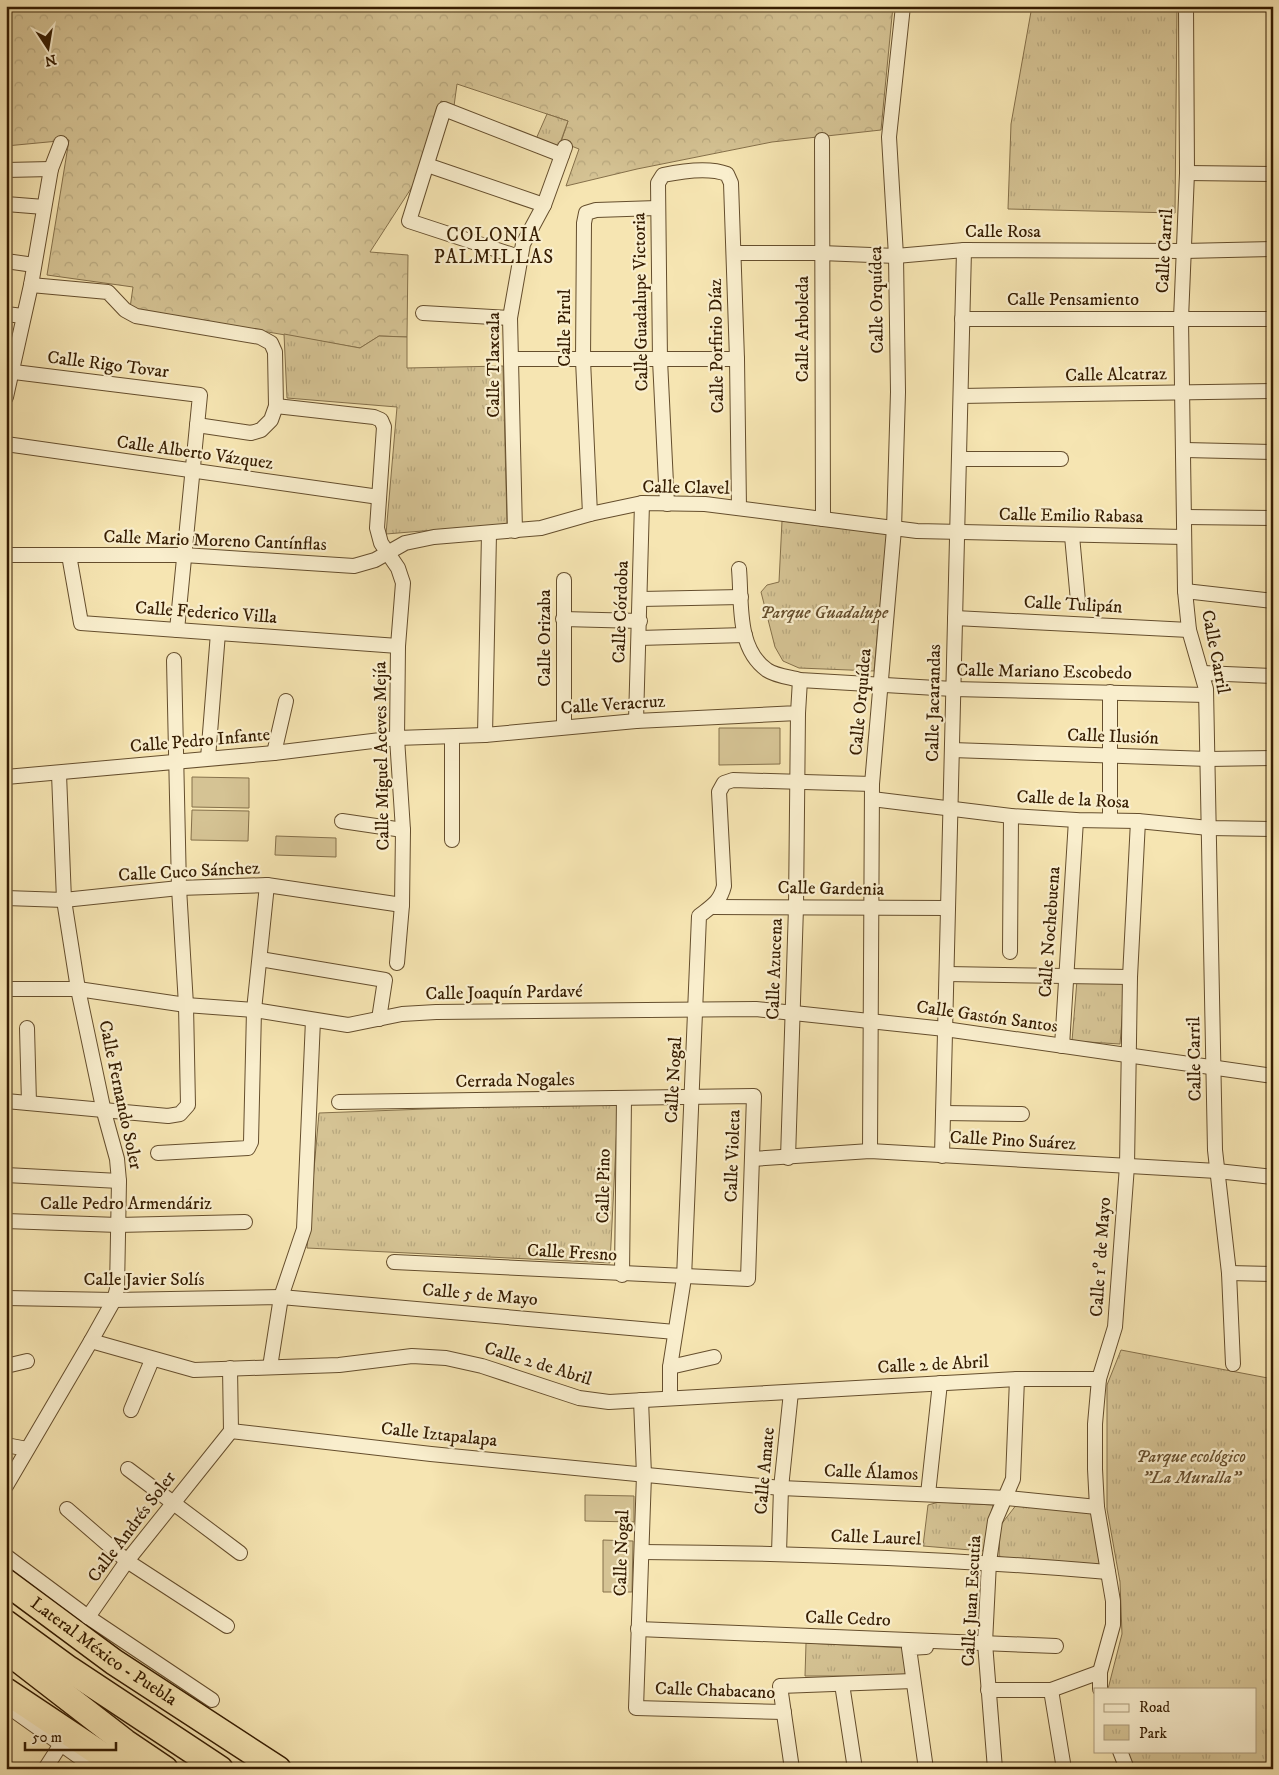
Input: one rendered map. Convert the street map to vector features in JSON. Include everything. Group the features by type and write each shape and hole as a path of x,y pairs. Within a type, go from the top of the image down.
{"highway":[{"name":"Lateral México - Puebla","path":"6,1582 114,1662 278,1769"},
{"path":"6,1623 70,1669 220,1769"},
{"path":"6,1650 125,1742 166,1769"},
{"path":"6,1690 123,1769"}],"street":[{"name":"Calle Orquídea","path":"870,1151 872,792 894,529 898,392 896,256 888,137 903,6"},
{"name":"Calle Carril","path":"1186,6 1187,173 1181,319 1185,591 1190,630 1206,695 1215,1150 1229,1273 1232,1364"},
{"name":"Calle Tlaxcala","path":"426,165 444,109 564,151 544,205 523,244 519,257 510,318 515,532"},
{"name":"Calle Arboleda","path":"822,140 823,519"},
{"path":"6,397 9,371 24,316 51,169 61,143"},
{"path":"519,257 409,220 426,165 544,205"},
{"path":"6,170 51,169"},
{"name":"Calle Guadalupe Victoria","path":"666,504 660,360 658,183 663,175 717,170 727,174 731,183"},
{"path":"1187,173 1273,174"},
{"name":"Calle Porfirio Díaz","path":"731,183 737,359 739,508"},
{"path":"6,204 44,207"},
{"name":"Calle Pirul","path":"590,514 583,360 584,223 586,213 596,210 657,208"},
{"name":"Calle Rosa","path":"734,253 821,253 896,256 964,250 1184,251 1273,248"},
{"name":"Calle Jacarandas","path":"942,1156 964,250"},
{"path":"6,261 34,265"},
{"path":"30,285 108,292 125,310 136,316 260,336 271,343 275,352 276,406 271,420 261,430 251,433 197,425 177,630"},
{"path":"422,313 510,318"},
{"path":"6,314 24,316"},
{"name":"Calle Pensamiento","path":"962,319 1273,319"},
{"path":"512,360 737,359"},
{"name":"Calle Rigo Tovar","path":"9,371 200,395 197,425"},
{"name":"Calle Alcatraz","path":"960,396 1273,391"},
{"path":"276,406 381,420 384,427 377,528 381,543 388,552"},
{"name":"Calle Alberto Vázquez","path":"6,444 379,498"},
{"path":"1184,450 1273,452"},
{"path":"959,459 1061,459"},
{"name":"Calle Clavel","path":"388,552 405,543 434,536 515,532 541,528 590,514 642,504 705,504 894,529 957,533"},
{"name":"Calle Córdoba","path":"636,721 641,600 642,504"},
{"path":"1185,517 1273,518"},
{"path":"485,735 489,533"},
{"name":"Calle Emilio Rabasa","path":"957,533 1184,537"},
{"path":"1072,536 1078,601"},
{"name":"Calle Mario Moreno Cantínflas","path":"6,555 184,555 354,566 375,560 388,552"},
{"name":"Calle Miguel Aceves Mejía","path":"388,552 398,568 403,583 398,646 397,738 403,830 402,906 397,962"},
{"name":"Calle Federico Villa","path":"69,555 81,623 398,646"},
{"path":"639,638 744,635 740,569"},
{"name":"Calle Orizaba","path":"564,580 564,727"},
{"path":"1185,591 1273,602"},
{"path":"641,600 741,597"},
{"name":"Calle Tulipán","path":"955,618 1190,630"},
{"path":"563,620 640,621"},
{"path":"208,758 218,633"},
{"name":"Calle Mariano Escobedo","path":"744,635 749,650 767,670 800,680 953,689 1206,695"},
{"path":"6,1101 104,1112 168,1116 180,1114 188,1105 186,1004 179,888 174,660"},
{"path":"1202,673 1273,676"},
{"path":"798,713 800,680"},
{"path":"1110,692 1110,820"},
{"path":"274,753 286,701"},
{"name":"Calle Veracruz","path":"397,738 485,735 636,721 798,713"},
{"name":"Calle Azucena","path":"788,1158 796,907 798,713"},
{"path":"452,737 452,840"},
{"name":"Calle Pedro Infante","path":"6,777 59,774 274,753 397,738"},
{"name":"Calle Ilusión","path":"952,750 1208,759 1273,758"},
{"name":"Calle Fernando Soler","path":"6,1486 91,1341 114,1300 117,1289 119,1181 117,1159 104,1112 78,990 64,900 59,774"},
{"name":"Calle Nogal","path":"670,1398 670,1367 684,1278 699,916 714,907 721,897 724,886 719,792 724,783 733,780 796,782"},
{"path":"796,782 872,792"},
{"name":"Calle de la Rosa","path":"872,792 950,809 1011,816 1110,820 1209,828 1273,829"},
{"path":"1010,952 1011,816"},
{"name":"Calle Nochebuena","path":"1062,1046 1076,820"},
{"path":"342,821 403,830"},
{"name":"Calle 1º de Mayo","path":"1100,1688 1100,1672 1113,1625 1113,1601 1098,1507 1095,1469 1099,1379 1115,1327 1127,1166 1130,978 1138,822"},
{"path":"158,1153 248,1148 250,1142 254,1010 267,885"},
{"name":"Calle Cuco Sánchez","path":"6,898 64,900 179,888 267,885 402,906"},
{"name":"Calle Gardenia","path":"714,907 948,908"},
{"path":"260,959 385,980 379,1019"},
{"path":"946,974 1130,978"},
{"name":"Calle Joaquín Pardavé","path":"6,989 78,990 186,1004 254,1010 348,1025 402,1014 436,1012 696,1010"},
{"name":"Calle Gastón Santos","path":"696,1010 756,1009 945,1029 1273,1076"},
{"path":"270,1367 281,1297 304,1228 313,1020"},
{"path":"27,1028 29,1104"},
{"name":"Cerrada Nogales","path":"339,1102 692,1096"},
{"name":"Calle Violeta","path":"692,1096 754,1096 748,1279"},
{"name":"Calle Pino","path":"622,1274 624,1098"},
{"path":"943,1113 1022,1114"},
{"name":"Calle Pino Suárez","path":"752,1159 870,1151 1217,1170 1273,1177"},
{"path":"6,1175 119,1181"},
{"name":"Calle Pedro Armendáriz","path":"6,1221 118,1225 245,1222"},
{"name":"Calle Fresno","path":"394,1262 684,1278 748,1279"},
{"path":"1229,1273 1273,1274"},
{"name":"Calle Javier Solís","path":"6,1298 114,1300 281,1297"},
{"name":"Calle 5 de Mayo","path":"281,1297 675,1332"},
{"name":"Calle 2 de Abril","path":"91,1341 152,1360 194,1370 338,1365 412,1356 446,1358 482,1366 579,1398 609,1402 1017,1379 1099,1379"},
{"path":"670,1367 714,1357"},
{"path":"131,1410 152,1360"},
{"path":"6,1366 28,1361"},
{"path":"230,1368 231,1431"},
{"name":"Calle Juan Escutia","path":"995,1769 985,1643 989,1562 995,1521 1007,1498 1013,1479 1017,1379"},
{"path":"928,1494 940,1383"},
{"name":"Calle Amate","path":"779,1553 781,1488 791,1392"},
{"name":"Calle Nogal","path":"636,1708 644,1475 641,1400"},
{"name":"Calle Iztapalapa","path":"231,1431 644,1475"},
{"name":"Calle Andrés Soler","path":"88,1617 127,1561 231,1431"},
{"path":"6,1445 27,1450"},
{"path":"128,1469 172,1504 240,1553"},
{"name":"Calle Álamos","path":"644,1475 781,1488 1007,1498 1098,1507"},
{"path":"67,1509 127,1561 226,1626"},
{"name":"Calle Laurel","path":"642,1552 779,1553 989,1562 1108,1572"},
{"path":"6,1556 88,1617 212,1700"},
{"name":"Calle Cedro","path":"638,1629 1056,1646"},
{"path":"926,1769 909,1648 938,1646 950,1642"},
{"path":"988,1690 1051,1690 1100,1672"},
{"name":"Calle Chabacano","path":"636,1708 784,1712 780,1686 914,1681"},
{"path":"842,1684 855,1769"},
{"path":"1051,1690 1064,1769"},
{"path":"6,1705 96,1769"},
{"path":"784,1712 792,1769"},
{"path":"45,1769 61,1744"},
{"path":"1120,1752 1126,1769"}],"green space":[{"path":"6,6 893,6 881,130 772,142 637,169 566,186 579,149 561,142 568,121 457,84 454,106 441,101 423,170 370,252 408,255 407,337 379,336 360,348 130,308 133,287 47,275 69,140 6,146"},
{"path":"1032,6 1177,6 1175,213 1008,209 1011,124"},
{"path":"547,114 568,121 559,146 536,139"},
{"path":"284,334 360,348 379,336 407,337 407,368 503,366 507,524 386,534 397,407 287,398"},
{"name":"Parque Guadalupe","path":"782,521 887,534 874,671 799,668 783,661 775,647 761,592 767,585 779,582"},
{"path":"719,728 780,728 780,764 719,765"},
{"path":"192,777 249,778 249,808 192,807"},
{"path":"192,810 249,811 248,841 191,840"},
{"path":"276,836 336,838 336,857 275,855"},
{"path":"1077,980 1125,983 1120,1044 1072,1041"},
{"path":"618,1105 610,1263 307,1248 319,1113 479,1107"},
{"name":"Parque ecológico \"La Muralla\"","path":"1121,1350 1273,1379 1273,1769 1133,1769 1126,1752 1256,1752 1256,1688 1108,1688 1122,1634 1120,1582 1107,1509 1107,1385"},
{"path":"585,1495 634,1496 634,1522 585,1521"},
{"path":"939,1502 993,1505 983,1551 923,1546 928,1505"},
{"path":"1017,1504 1092,1510 1101,1567 999,1557 1000,1526"},
{"path":"603,1540 633,1541 632,1592 603,1592"},
{"path":"806,1643 906,1648 910,1676 805,1676"}],"district":[{"name":"COLONIA PALMILLAS","path":"494,246"}]}
